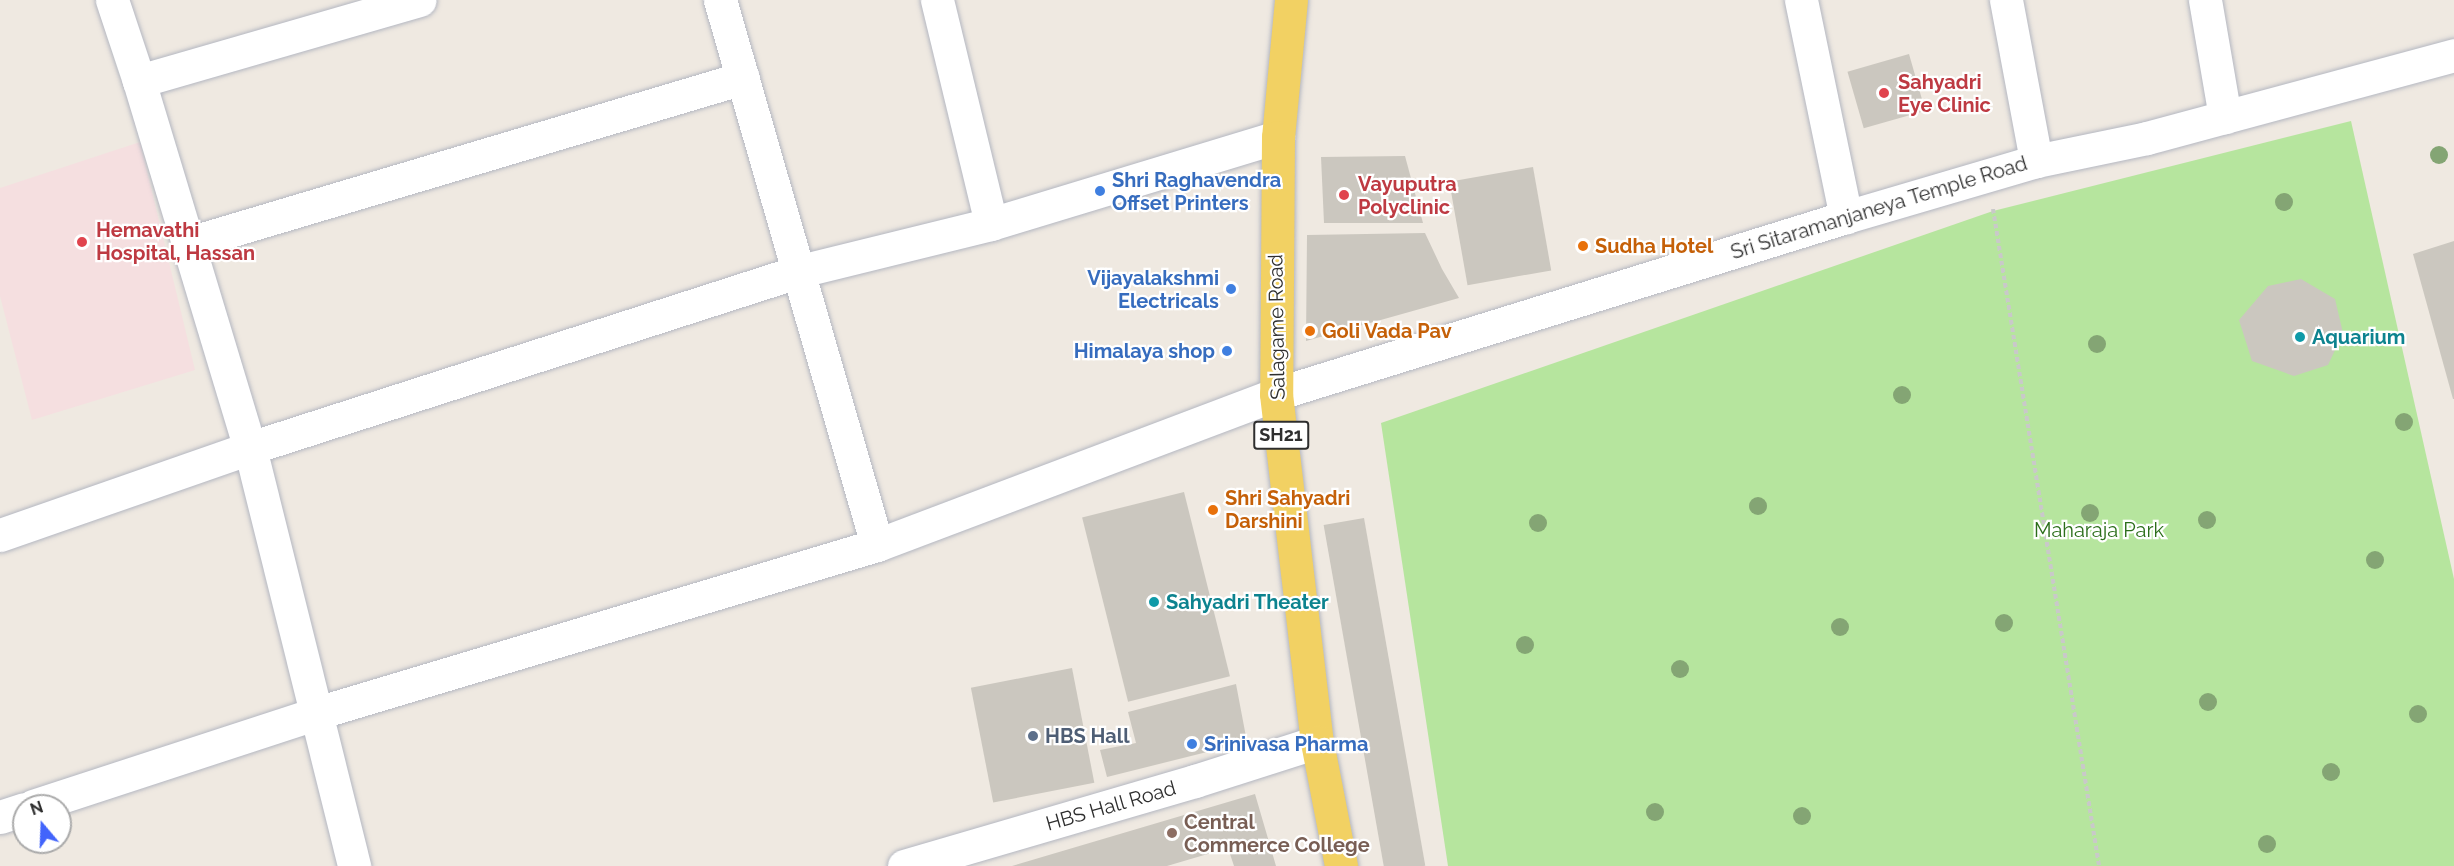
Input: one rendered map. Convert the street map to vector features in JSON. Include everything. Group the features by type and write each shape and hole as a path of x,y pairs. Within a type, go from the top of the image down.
{"main road":[{"name":"Salagame Road","path":"1291,0 1278,137 1276,394 1317,742 1341,866"}],"street":[{"path":"112,0 140,81 250,448 354,866"},
{"path":"140,81 420,0"},
{"path":"720,0 877,545"},
{"path":"937,0 991,224"},
{"path":"1801,0 1846,217"},
{"path":"2006,0 2036,161"},
{"path":"2205,0 2225,117"},
{"name":"Sri Sitaramanjaneya Temple Road","path":"70,794 317,713 877,545 1276,394 1846,217 1987,174 2036,161 2147,138 2454,55"},
{"path":"189,243 742,78"},
{"path":"0,535 250,448 800,272 991,224 1278,137"},
{"name":"HBS Hall Road","path":"904,866 1194,781 1317,742"}],"path":[{"path":"1987,174 2098,866"}],"shaded area":[{"name":"Hemavathi Hospital, Hassan","path":"140,142 195,370 32,420 0,296 0,188"}],"green space":[{"name":"Maharaja Park","path":"2351,121 2454,579 2454,866 1448,866 1381,423 1993,211"}],"building":[{"path":"1909,54 1925,111 1864,128 1847,72"},
{"path":"1405,156 1423,223 1324,223 1321,157"},
{"path":"1533,167 1551,270 1468,285 1449,182"},
{"path":"1425,233 1459,298 1306,341 1307,235"},
{"path":"2454,241 2454,399 2453,399 2413,254"},
{"path":"2301,279 2335,299 2343,333 2328,365 2294,376 2252,361 2239,320 2268,286"},
{"path":"1184,492 1230,676 1128,702 1082,517"},
{"path":"1364,518 1425,866 1384,866 1324,525"},
{"name":"HBS Hall","path":"1072,668 1094,783 993,803 971,688"},
{"path":"1236,684 1247,742 1107,777 1100,750 1136,743 1128,712"},
{"path":"1255,794 1276,866 1234,866 1228,848 1167,866 1012,866"}],"place":[{"name":"Sahyadri Eye Clinic","path":"1884,93"},
{"name":"Shri Raghavendra Offset Printers","path":"1100,191"},
{"name":"Vayuputra Polyclinic","path":"1344,195"},
{"name":"Hemavathi Hospital, Hassan","path":"82,242"},
{"name":"Sudha Hotel","path":"1583,246"},
{"name":"Vijayalakshmi Electricals","path":"1231,289"},
{"name":"Goli Vada Pav","path":"1310,331"},
{"name":"Aquarium","path":"2300,337"},
{"name":"Himalaya shop","path":"1227,351"},
{"name":"Shri Sahyadri Darshini","path":"1213,510"},
{"name":"Sahyadri Theater","path":"1154,602"},
{"name":"HBS Hall","path":"1033,736"},
{"name":"Srinivasa Pharma","path":"1192,744"},
{"name":"Central Commerce College","path":"1172,833"}]}
